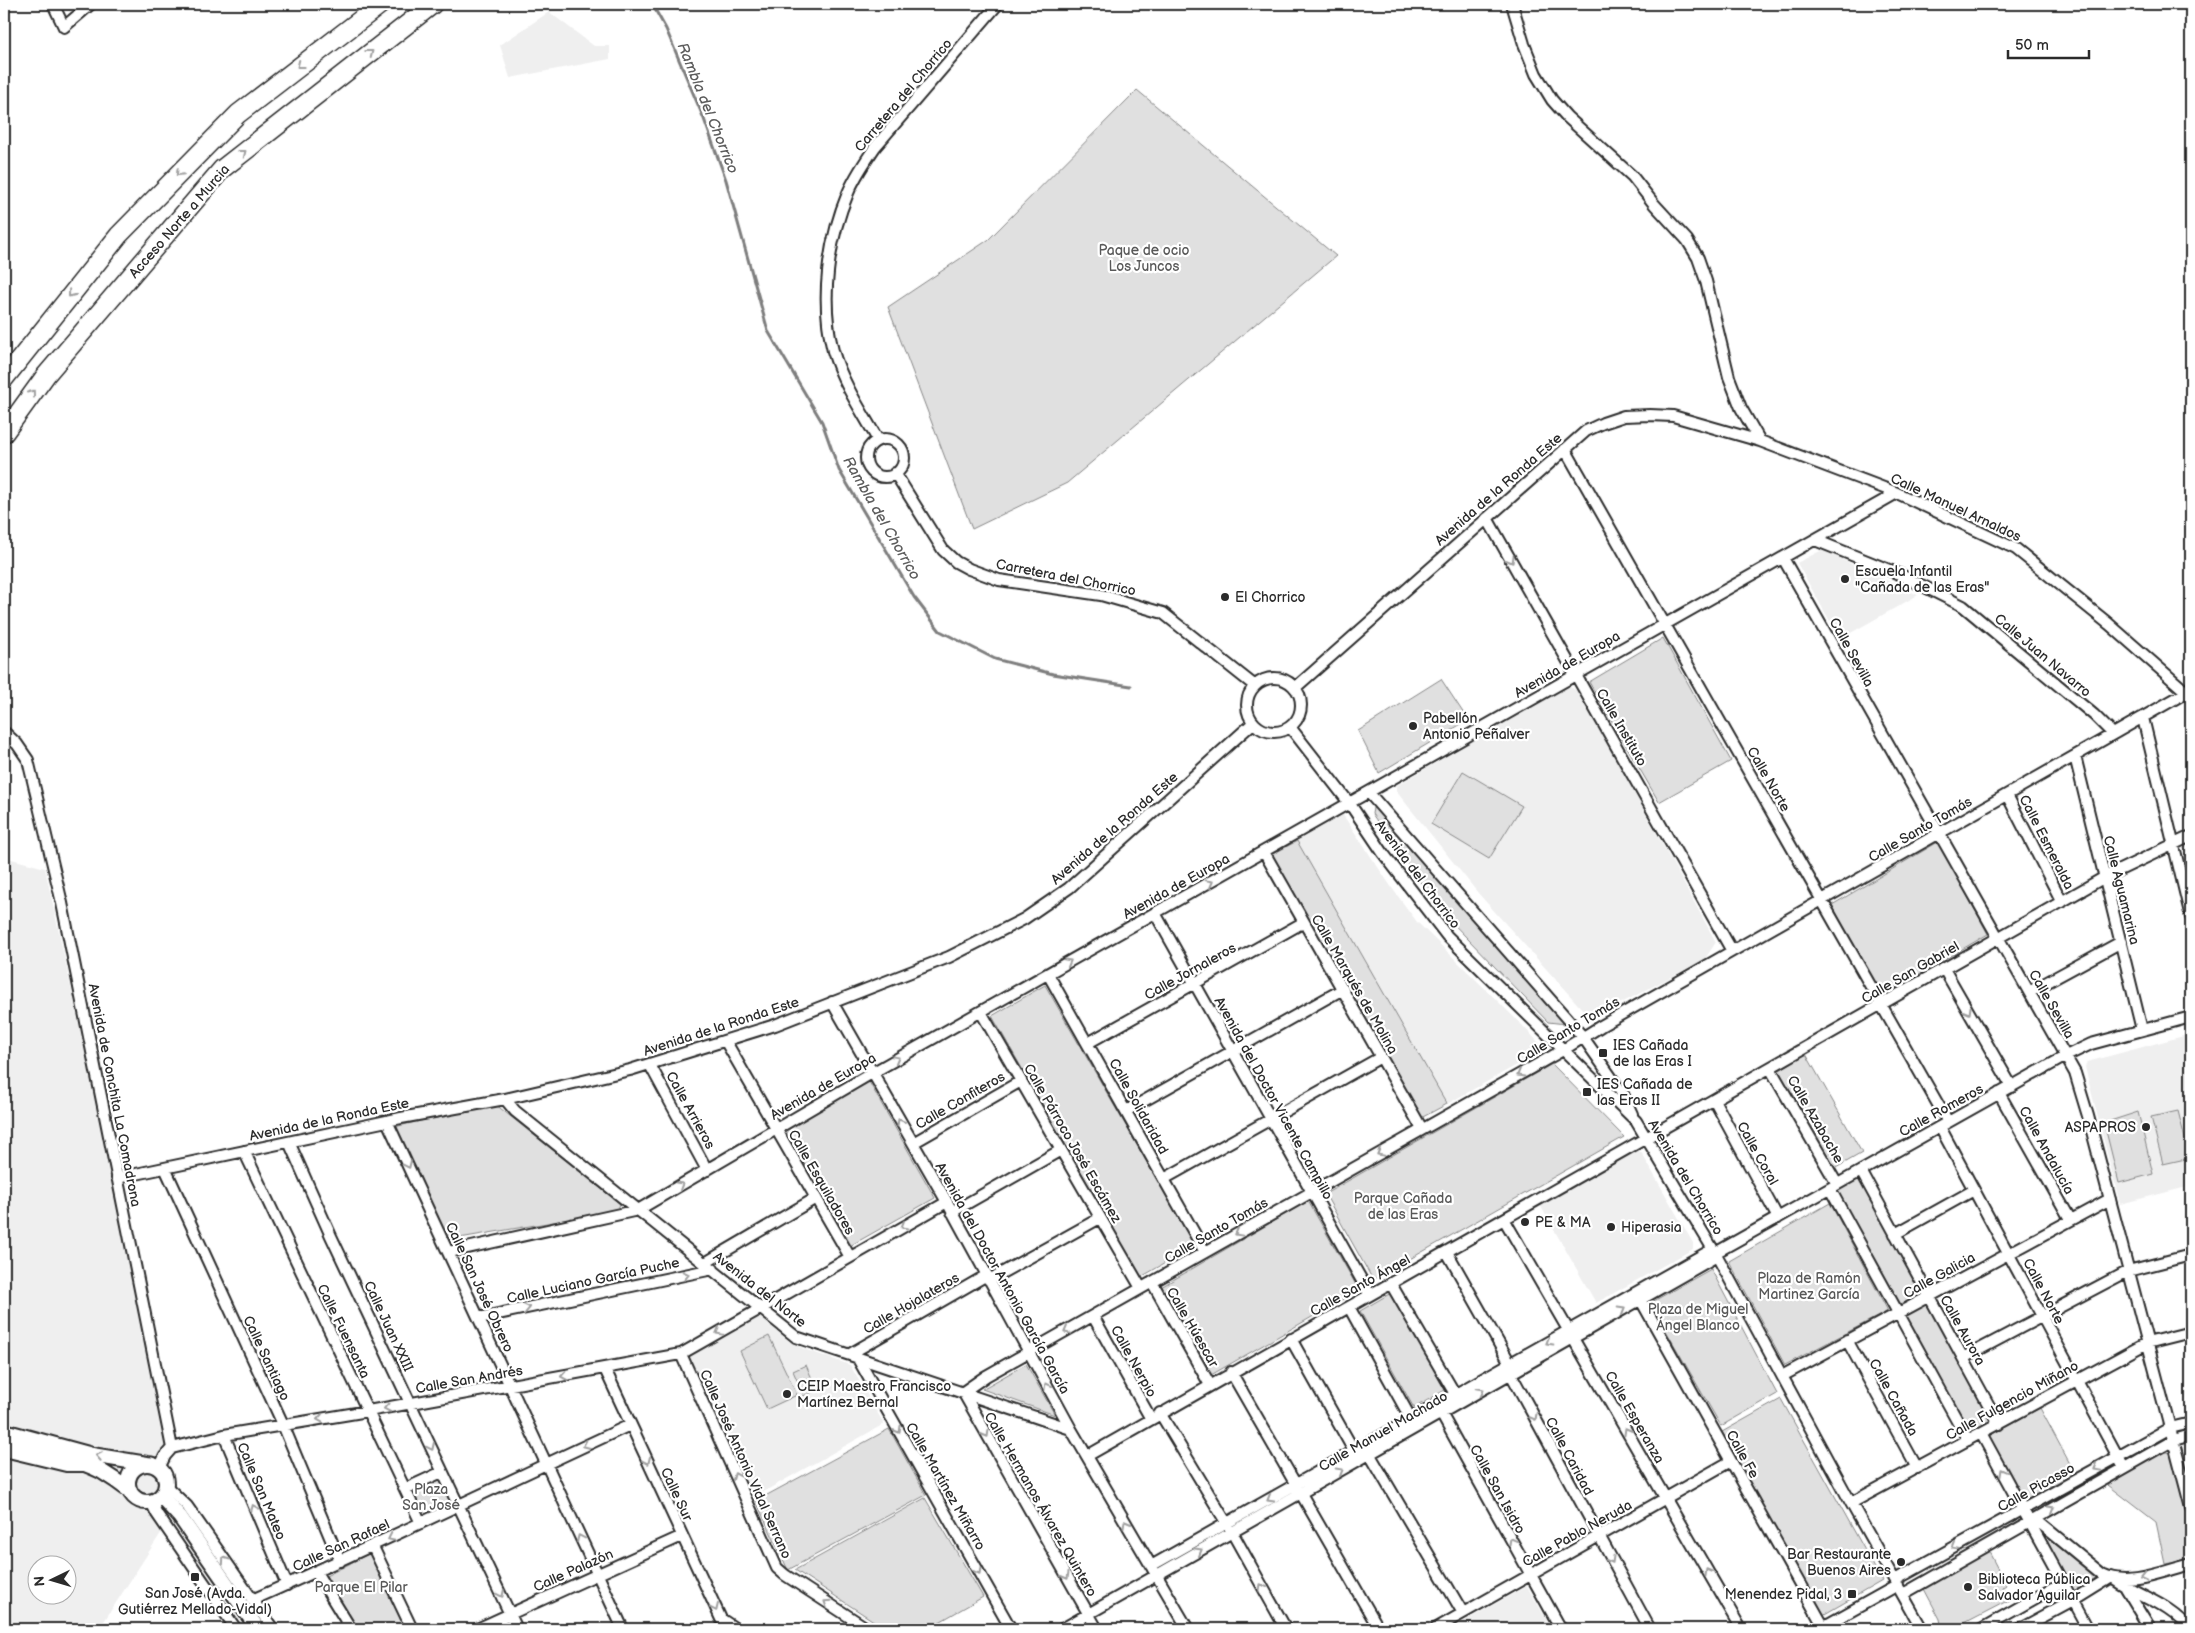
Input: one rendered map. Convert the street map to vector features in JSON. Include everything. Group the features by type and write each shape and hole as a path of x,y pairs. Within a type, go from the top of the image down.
{"highway":[{"name":"Acceso Norte a Murcia","path":"4,379 119,234 238,114 381,4"},
{"name":"Acceso Norte a Murcia","path":"4,433 46,374 222,169 433,4"}],"main road":[{"path":"4,1431 92,1455 153,1466 163,1473 159,1494"},
{"path":"4,1442 62,1456 90,1466 130,1491 138,1500 159,1494"},
{"path":"130,1491 129,1479 135,1468 153,1466"},
{"path":"159,1494 185,1524 258,1629"}],"street":[{"path":"54,4 64,27 91,4"},
{"name":"Carretera del Chorrico","path":"878,440 841,373 834,351 828,318 829,270 840,219 848,193 860,169 875,147 998,4"},
{"path":"1512,4 1524,44 1536,74 1552,100 1567,118 1632,176 1654,204 1687,240 1698,258 1706,281 1729,377 1741,408 1760,441"},
{"name":"Avenida de la Ronda Este","path":"1295,688 1586,431 1603,422 1624,416 1672,416 1760,441"},
{"path":"878,440 892,440 902,449 902,465 895,473 890,476 879,476 870,470 867,465 867,450 878,440"},
{"name":"Calle Manuel Arnaldos","path":"1760,441 1897,493 2016,550 2109,624 2189,694"},
{"name":"Calle Norte","path":"1565,449 1882,1005 1944,1124 1974,1190 2124,1468"},
{"name":"Carretera del Chorrico","path":"895,473 943,550 956,562 999,580 1101,595 1163,613 1255,686"},
{"name":"Avenida de Europa","path":"449,1252 638,1210 872,1073 1897,493"},
{"name":"Calle Instituto","path":"1487,518 1732,951"},
{"name":"Calle Juan Navarro","path":"1815,540 1899,574 1963,606 2094,715 2114,734"},
{"name":"Calle Sevilla","path":"1783,558 2075,1073 2191,1508"},
{"path":"1271,678 1288,682 1295,688 1301,704 1296,721 1290,727 1275,732 1267,731 1254,723 1247,708 1250,693 1255,686 1271,678"},
{"name":"Calle Santo Tomás","path":"963,1392 1028,1352 1563,1050 1939,833 2142,718 2189,694"},
{"path":"2142,718 2191,917"},
{"name":"Avenida de la Ronda Este","path":"117,1178 387,1121 505,1099 650,1064 776,1025 949,957 1024,919 1069,888 1254,723"},
{"name":"Avenida del Chorrico","path":"1290,727 1350,804 1383,853 1447,936 1636,1121"},
{"name":"Avenida de Conchita La Comadrona","path":"4,732 23,752 31,773 62,903 172,1448"},
{"name":"Calle Aguamarina","path":"2075,756 2142,1030"},
{"name":"Avenida del Chorrico","path":"1369,793 1583,1037 1623,1094 1646,1139 1715,1252 1851,1503 1922,1629"},
{"name":"Calle Esmeralda","path":"2007,795 2062,902"},
{"name":"Calle San Gabriel","path":"1646,1139 2105,877 2191,836"},
{"name":"Calle Marqués de Molina","path":"1264,852 1422,1129"},
{"name":"Avenida del Doctor Vicente Campillo","path":"1156,913 1194,984 1370,1295"},
{"name":"Calle Jornaleros","path":"1088,1043 1304,922"},
{"path":"2029,992 2121,942"},
{"path":"1944,969 2012,1086"},
{"name":"Calle Solidaridad","path":"1048,974 1206,1252"},
{"path":"1126,1112 1343,989"},
{"name":"Avenida del Doctor Antonio García García","path":"832,1002 952,1212 1071,1429 1188,1629"},
{"name":"Calle Párroco José Escámez","path":"981,1012 1141,1288"},
{"name":"Calle Romeros","path":"1715,1252 2066,1056 2091,1044 2191,1017"},
{"name":"Calle Esquiladores","path":"726,1042 850,1258"},
{"path":"1164,1179 1381,1057"},
{"name":"Calle Arrieros","path":"650,1064 707,1170"},
{"name":"Calle Azabache","path":"1770,1068 1834,1186"},
{"name":"Calle Confiteros","path":"913,1143 1021,1081"},
{"name":"Calle Andalucía","path":"1999,1094 2070,1219"},
{"name":"Avenida del Norte","path":"505,1099 515,1111 762,1308 796,1338 1071,1429"},
{"name":"Calle Coral","path":"1714,1100 1778,1218"},
{"name":"Calle San José Obrero","path":"387,1121 624,1629"},
{"name":"Calle Santo Ángel","path":"1087,1456 1231,1372 1391,1284 1646,1139"},
{"name":"Calle Juan XXIII","path":"289,1142 517,1629"},
{"path":"952,1212 1061,1150"},
{"name":"Calle Fuensanta","path":"244,1151 421,1523"},
{"name":"Calle Santiago","path":"165,1168 283,1425 340,1561"},
{"name":"Calle Aurora","path":"1861,1171 1999,1424"},
{"path":"1834,1186 1897,1314 1968,1440"},
{"path":"1895,1234 1974,1190"},
{"name":"Calle Luciano García Puche","path":"479,1318 709,1266 816,1198"},
{"name":"Calle Galicia","path":"1782,1376 2110,1199"},
{"name":"Calle San Andrés","path":"172,1448 224,1435 368,1412 681,1354 946,1202"},
{"name":"Calle Hojalateros","path":"853,1356 988,1278 1100,1218"},
{"name":"Calle Esperanza","path":"1504,1219 1741,1629"},
{"name":"Calle Caridad","path":"1447,1252 1511,1369 1598,1536 1650,1629"},
{"name":"Calle Manuel Machado","path":"1062,1629 1154,1571 1715,1252"},
{"path":"1963,1358 2128,1271 2191,1255"},
{"name":"Calle Húescar","path":"1152,1282 1210,1385"},
{"path":"1391,1284 1455,1394"},
{"name":"Calle Fe","path":"1638,1296 1823,1628"},
{"path":"1349,1307 1411,1419"},
{"name":"Calle Nerpio","path":"1093,1316 1151,1419"},
{"name":"Calle Fulgencio Miñano","path":"1851,1503 2146,1343 2191,1332"},
{"path":"1291,1339 1354,1451"},
{"name":"Calle Cañada","path":"1847,1340 1918,1468"},
{"name":"Calle José Antonio Vidal Serrano","path":"681,1354 777,1568 868,1629"},
{"name":"Calle Martínez Miñarro","path":"853,1356 1012,1629"},
{"name":"Calle Sur","path":"605,1369 720,1619 730,1628"},
{"name":"Calle Manuel Machado","path":"1299,1488 1354,1451 1367,1450 1411,1419 1438,1409 1455,1394 1511,1369"},
{"path":"1231,1372 1379,1629"},
{"name":"Calle Hermanos Álvarez Quintero","path":"963,1392 1097,1629"},
{"name":"Calle San Isidro","path":"1438,1409 1561,1629"},
{"path":"1160,1413 1229,1528 1286,1629"},
{"name":"Calle Picasso","path":"1899,1586 2022,1510 2170,1428 2191,1423"},
{"name":"Calle San Rafael","path":"252,1600 373,1547 458,1504 630,1425"},
{"path":"1981,1433 2022,1510 2032,1520 2102,1574 2175,1613 2189,1629"},
{"name":"Calle San Mateo","path":"224,1435 287,1585"},
{"name":"Calle Picasso","path":"1899,1586 2032,1520 2174,1440 2191,1436"},
{"path":"153,1466 172,1448"},
{"path":"1367,1450 1463,1613"},
{"path":"4,1451 66,1466 90,1466"},
{"name":"Calle Pablo Neruda","path":"1435,1629 1731,1461"},
{"path":"405,1489 442,1472"},
{"path":"236,1629 156,1514 159,1494 187,1506 273,1629"},
{"path":"2032,1520 2062,1583 2088,1629"},
{"name":"Calle Palazón","path":"476,1629 682,1536"},
{"path":"373,1547 412,1629"},
{"path":"2020,1629 2112,1578 2130,1579 2191,1564"},
{"path":"316,1572 351,1629"},
{"path":"1981,1629 2062,1583"},
{"path":"1823,1628 1899,1586"},
{"path":"2126,1588 2151,1629"}],"shaded area":[{"path":"549,12 594,46 610,46 610,59 510,78 500,45"},
{"name":"Escuela Infantil \"Cañada de las Eras\"","path":"1822,550 1918,595 1840,639 1797,563"},
{"path":"1568,686 1578,691 1716,942 1705,959 1591,1019 1478,893 1396,791 1396,786"},
{"path":"1343,815 1417,922 1542,1046 1540,1052 1447,1104 1297,841"},
{"path":"4,857 45,868 120,1211 168,1447 163,1473 161,1533 99,1629 4,1629"},
{"name":"ASPAPROS","path":"2191,1034 2191,1186 2120,1204 2085,1067 2087,1062"},
{"name":"Hiperasia","path":"1637,1150 1641,1152 1693,1243 1693,1249 1596,1303 1540,1205"},
{"name":"CEIP Maestro Francisco Martínez Bernal","path":"757,1315 790,1342 804,1349 850,1365 884,1424 754,1497 687,1353"},
{"path":"1527,1586 1552,1629 1451,1629"}],"green space":[{"name":"Paque de ocio Los Juncos","path":"1137,90 1336,256 1067,483 972,529 888,307 988,240"},
{"path":"1663,638 1731,761 1659,802 1589,682"},
{"name":"Pabellón Antonio Peñalver","path":"1441,679 1468,720 1379,773 1358,731"},
{"path":"1463,771 1522,806 1489,859 1431,824"},
{"path":"1377,807 1566,1024 1548,1022 1440,910 1372,814 1373,808"},
{"path":"1297,841 1447,1104 1421,1118 1271,855"},
{"path":"1938,842 1988,934 1882,996 1832,905"},
{"path":"1045,985 1195,1246 1141,1277 992,1016"},
{"path":"1806,1054 1862,1153 1834,1169 1778,1071"},
{"name":"Parque Cañada de las Eras","path":"1552,1064 1624,1137 1373,1280 1325,1194"},
{"path":"868,1080 935,1198 848,1247 782,1129"},
{"path":"495,1104 620,1204 617,1211 448,1240 394,1127"},
{"path":"2178,1111 2190,1158 2163,1164 2151,1117"},
{"path":"2138,1112 2153,1174 2119,1183 2104,1123"},
{"path":"1860,1177 1922,1293 1899,1307 1836,1191"},
{"name":"Parque Cañada de las Eras","path":"1308,1201 1359,1290 1211,1375 1161,1287"},
{"name":"Plaza de Ramón Martinez García","path":"1830,1203 1888,1311 1785,1365 1729,1261"},
{"name":"Plaza de Miguel Ángel Blanco","path":"1711,1269 1777,1394 1721,1426 1650,1303"},
{"path":"1391,1293 1445,1390 1414,1408 1360,1311"},
{"path":"1928,1301 1992,1420 1967,1433 1903,1314"},
{"path":"769,1336 797,1395 767,1409 740,1351"},
{"path":"1026,1364 1055,1415 982,1389"},
{"path":"806,1365 817,1390 804,1396 793,1371"},
{"path":"1781,1399 1882,1581 1823,1615 1722,1432"},
{"path":"2040,1408 2076,1475 2024,1503 1989,1436"},
{"path":"889,1429 926,1495 788,1570 756,1501"},
{"path":"2163,1451 2171,1453 2191,1529 2191,1559 2165,1564 2156,1522 2108,1485"},
{"name":"Plaza San José","path":"442,1472 458,1505 421,1523 405,1489"},
{"path":"925,1498 983,1597 927,1629 886,1629 795,1570"},
{"path":"2049,1539 2056,1540 2097,1577 2074,1591 2046,1545"},
{"path":"1988,1550 2006,1585 2003,1587 2009,1600 1953,1629 1942,1629 1940,1619 1923,1587"},
{"name":"Parque El Pilar","path":"372,1552 408,1629 357,1629 326,1576"}],"waterway":[{"name":"Rambla del Chorrico","path":"652,4 666,29 704,119 726,180 768,331 822,422 839,470 914,597 940,631 995,659 1053,674 1131,686"}],"place":[{"name":"Escuela Infantil \"Cañada de las Eras\"","path":"1845,579"},
{"name":"El Chorrico","path":"1225,597"},
{"name":"Pabellón Antonio Peñalver","path":"1413,726"},
{"name":"IES Cañada de las Eras I","path":"1603,1053"},
{"name":"IES Cañada de las Eras II","path":"1587,1092"},
{"name":"ASPAPROS","path":"2146,1127"},
{"name":"PE & MA","path":"1525,1222"},
{"name":"Hiperasia","path":"1611,1227"},
{"name":"CEIP Maestro Francisco Martínez Bernal","path":"787,1394"},
{"name":"Bar Restaurante Buenos Aires","path":"1901,1562"},
{"name":"San José (Avda. Gutiérrez Mellado-Vidal)","path":"195,1577"},
{"name":"Biblioteca Pública Salvador Aguilar","path":"1968,1587"},
{"name":"Menendez Pidal, 3","path":"1852,1594"}]}
